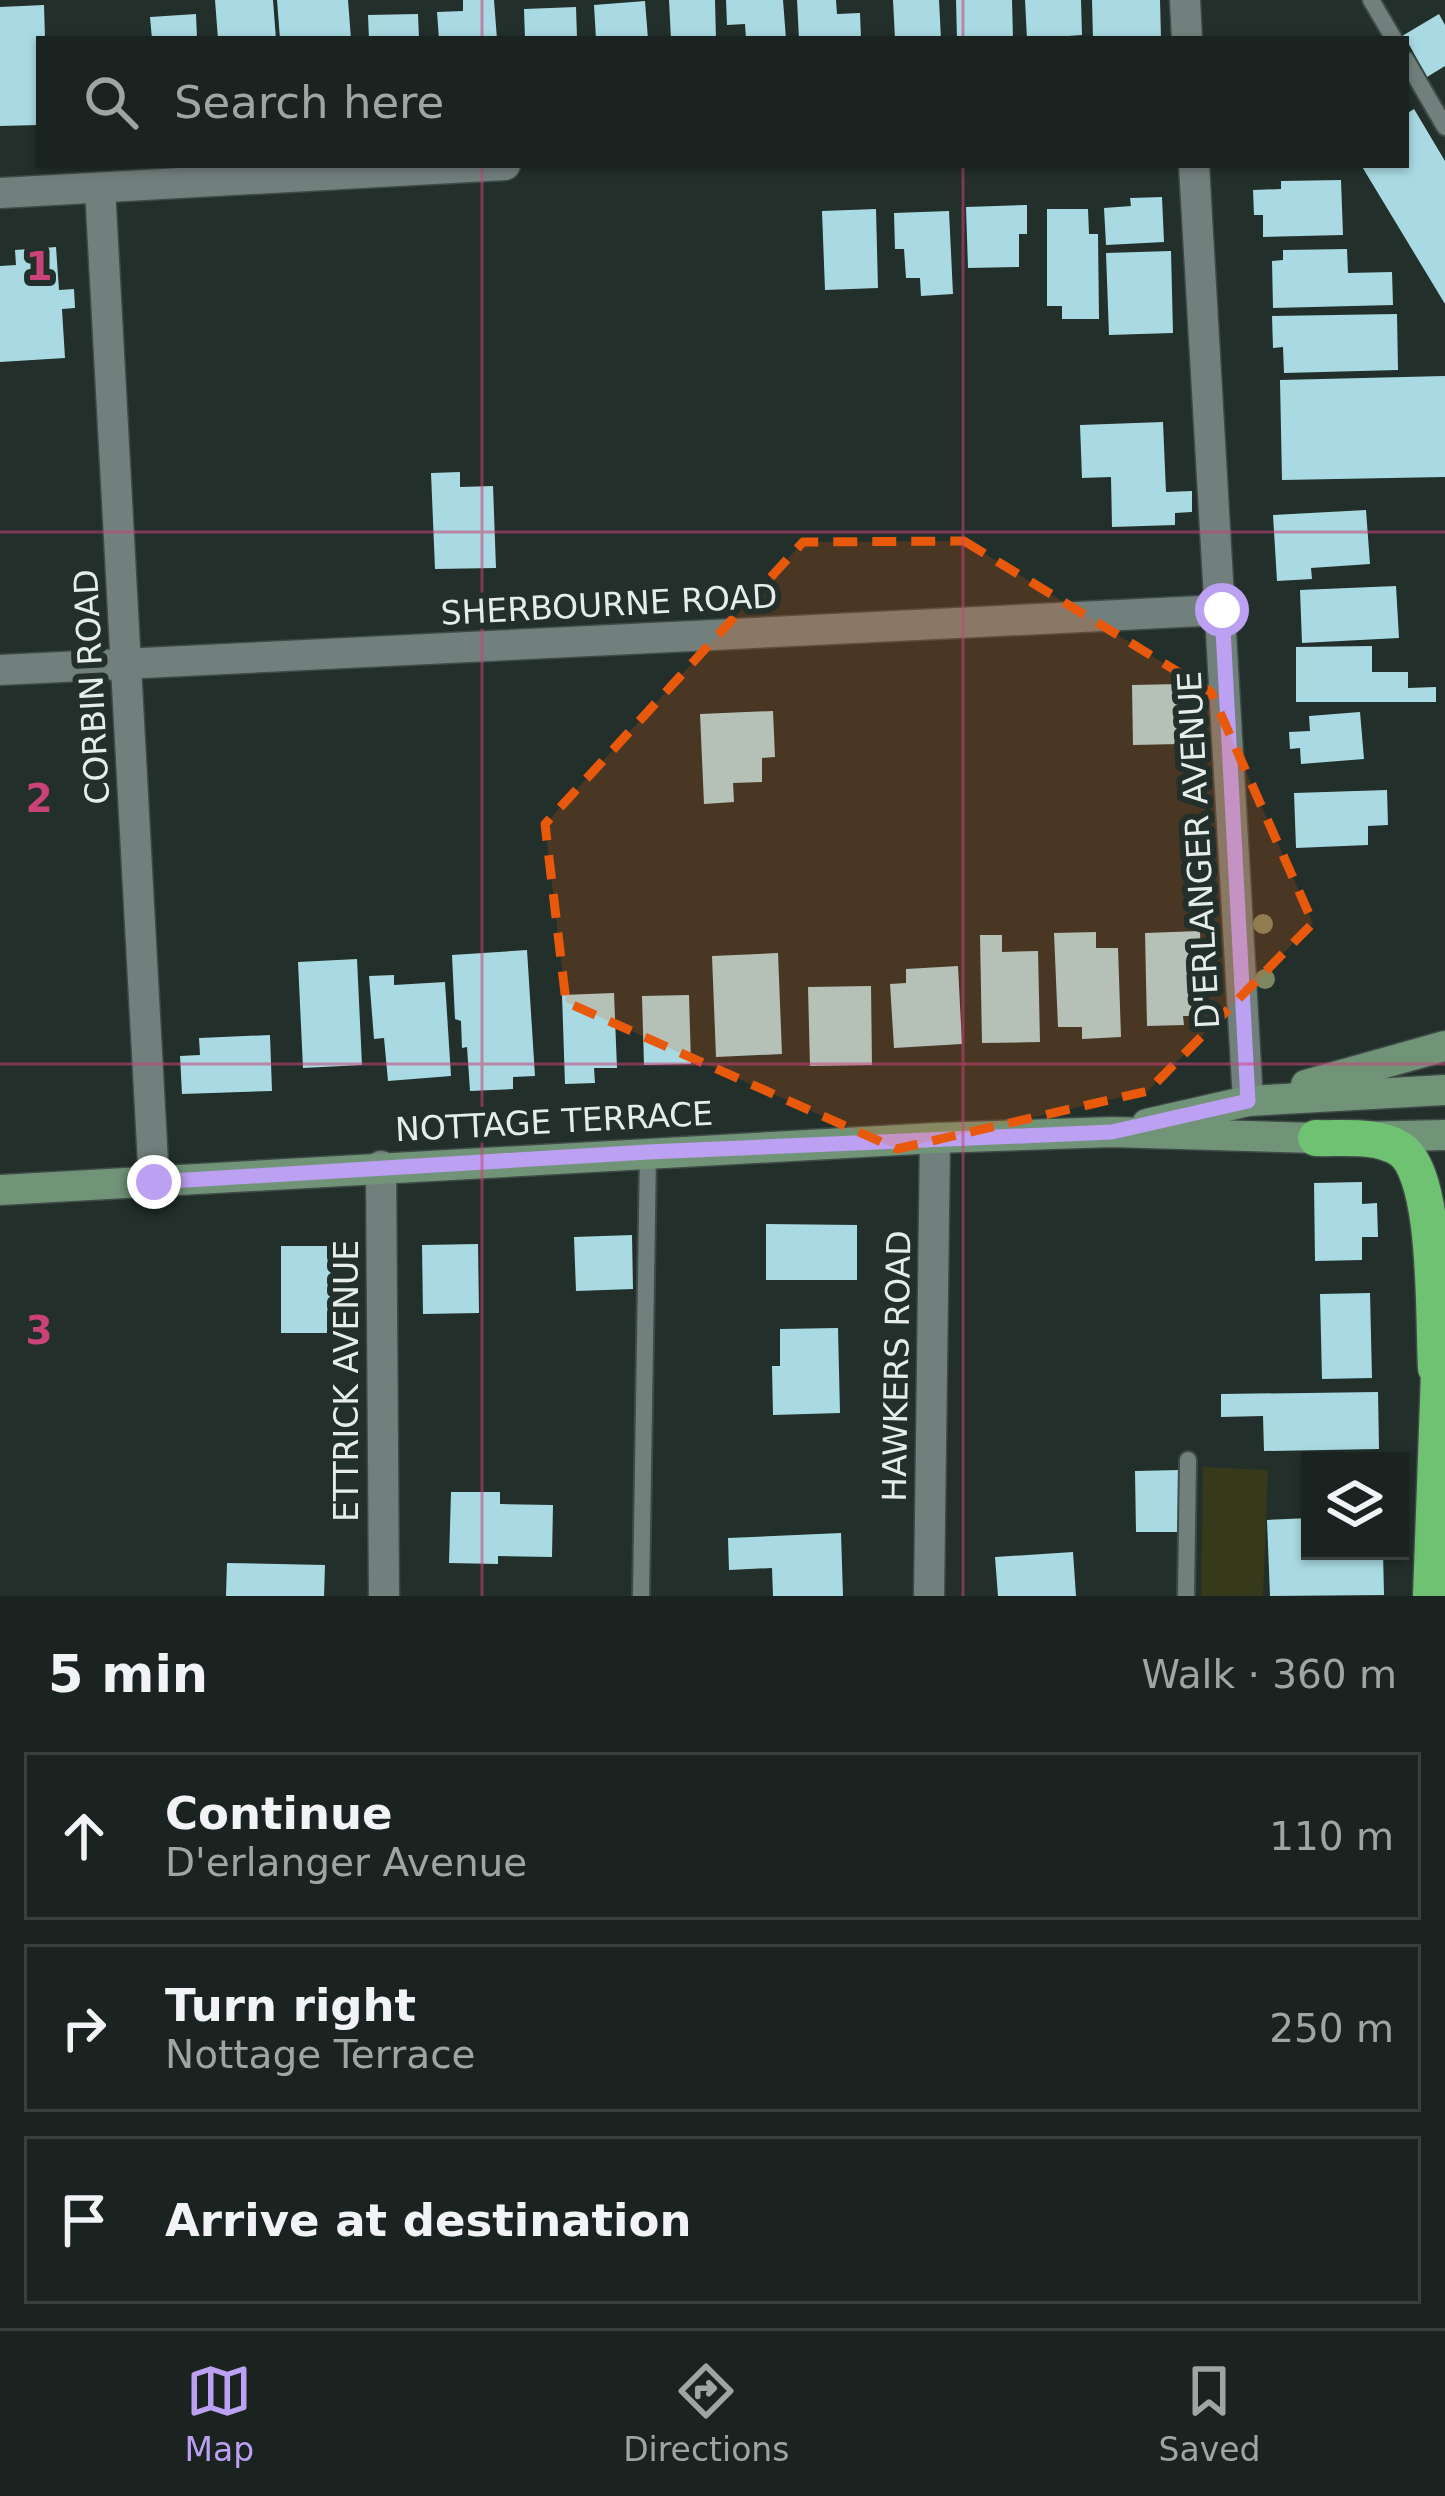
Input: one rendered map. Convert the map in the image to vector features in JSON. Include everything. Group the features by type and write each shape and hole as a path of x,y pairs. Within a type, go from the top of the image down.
{"highway":[{"path":"1316,1138 1386,1143 1402,1150 1419,1172 1428,1211 1436,1368 1431,1596"},
{"path":"1436,1368 1445,1318"}],"main road":[{"path":"1248,1101 1445,1046"},
{"name":"NOTTAGE TERRACE","path":"1112,1132 1248,1101 1445,1090"},
{"name":"NOTTAGE TERRACE","path":"0,1190 935,1138 1112,1132 1316,1138 1445,1135"}],"street":[{"path":"1185,0 1187,36"},
{"path":"0,193 453,168"},
{"name":"D'ERLANGER AVENUE","path":"1194,168 1248,1101"},
{"name":"CORBIN ROAD","path":"100,188 154,1182"},
{"name":"SHERBOURNE ROAD","path":"0,670 1222,610"},
{"name":"HAWKERS ROAD","path":"929,1596 935,1138"},
{"name":"ETTRICK AVENUE","path":"381,1166 384,1596"}],"lane":[{"path":"1371,0 1392,36"},
{"path":"1409,65 1445,128"},
{"path":"641,1596 648,1152"},
{"path":"1186,1596 1188,1460"}],"highlighted area":[{"path":"964,541 1211,692 1313,923 1148,1091 897,1149 566,1002 545,824 803,542"}],"green space":[{"path":"1203,1467 1268,1470 1263,1596 1201,1596"}],"building":[{"path":"215,0 273,0 276,36 218,36"},
{"path":"277,0 348,0 351,36 280,36"},
{"path":"463,0 494,0 497,36 439,36 437,12 463,11"},
{"path":"669,0 715,0 716,36 671,36"},
{"path":"726,0 783,0 786,36 746,36 745,24 727,25"},
{"path":"797,0 836,0 837,14 860,13 861,36 799,36"},
{"path":"893,0 939,0 941,36 895,36"},
{"path":"956,0 1012,0 1013,36 957,36"},
{"path":"1025,0 1081,0 1082,35 1027,36"},
{"path":"1092,0 1160,0 1161,36 1093,36"},
{"path":"645,1 648,36 596,36 594,5"},
{"path":"44,5 45,36 36,36 36,125 0,126 0,7"},
{"path":"576,7 577,36 525,36 524,9"},
{"path":"196,14 197,36 152,36 150,17"},
{"path":"418,14 419,36 369,36 368,15"},
{"path":"1439,14 1445,25 1445,66 1427,77 1409,36 1402,36"},
{"path":"1414,109 1445,161 1445,304 1363,168 1409,168 1409,112"},
{"path":"1341,180 1343,235 1263,237 1263,215 1254,215 1253,190 1281,189 1281,181"},
{"path":"1162,197 1164,242 1106,245 1104,208 1131,206 1130,198"},
{"path":"1027,205 1027,234 1019,234 1019,267 968,268 966,207"},
{"path":"876,209 878,288 825,290 822,211"},
{"path":"1047,209 1088,209 1089,234 1098,234 1099,319 1062,319 1062,306 1047,306"},
{"path":"949,211 953,294 921,296 920,278 906,278 904,249 895,249 894,213"},
{"path":"56,247 59,290 74,289 75,308 62,309 65,358 0,362 0,266 16,265 15,250"},
{"path":"1347,249 1348,273 1392,272 1393,305 1273,308 1272,261 1283,260 1283,250"},
{"path":"1171,251 1173,333 1109,335 1106,253"},
{"path":"1397,314 1398,370 1284,373 1283,347 1273,348 1272,316"},
{"path":"1445,376 1445,477 1282,480 1280,380"},
{"path":"1163,422 1166,492 1192,491 1192,512 1175,513 1175,525 1112,527 1111,477 1082,478 1080,425"},
{"path":"460,472 460,487 493,486 496,568 435,569 431,473"},
{"path":"1366,510 1370,564 1311,568 1312,579 1277,581 1273,515"},
{"path":"1396,586 1399,638 1302,643 1300,590"},
{"path":"1372,646 1372,672 1408,672 1408,688 1436,687 1436,702 1296,702 1296,647"},
{"path":"1180,684 1181,744 1133,745 1132,685"},
{"path":"773,711 775,757 762,758 762,782 733,783 734,802 704,804 700,714"},
{"path":"1360,712 1364,759 1301,764 1300,748 1290,749 1289,732 1310,731 1309,716"},
{"path":"1387,790 1388,825 1368,826 1368,845 1296,848 1294,793"},
{"path":"1200,931 1202,1016 1183,1016 1184,1025 1147,1026 1145,933"},
{"path":"1096,932 1096,948 1118,948 1121,1037 1082,1039 1082,1027 1058,1027 1054,933"},
{"path":"980,935 1002,935 1002,952 1038,951 1040,1042 982,1043"},
{"path":"527,950 535,1076 513,1077 513,1089 470,1091 467,1047 462,1048 461,1021 455,1019 452,955"},
{"path":"778,953 782,1054 716,1057 712,956"},
{"path":"357,959 362,1065 303,1068 298,962"},
{"path":"958,966 962,1044 894,1048 890,984 906,983 906,969"},
{"path":"394,975 394,985 445,982 451,1076 388,1081 384,1038 374,1039 369,976"},
{"path":"871,986 872,1065 810,1066 808,987"},
{"path":"614,993 617,1068 594,1068 595,1083 565,1084 562,995"},
{"path":"689,995 691,1064 644,1065 642,996"},
{"path":"270,1035 272,1091 182,1094 180,1056 200,1055 199,1038"},
{"path":"1362,1182 1362,1204 1377,1203 1378,1237 1362,1237 1362,1260 1315,1261 1314,1183"},
{"path":"766,1224 857,1225 857,1280 766,1280"},
{"path":"632,1235 633,1289 576,1291 574,1237"},
{"path":"478,1244 479,1313 423,1314 422,1245"},
{"path":"281,1246 331,1246 330,1333 281,1333"},
{"path":"1370,1293 1372,1378 1322,1379 1320,1294"},
{"path":"838,1328 840,1413 773,1415 772,1366 780,1366 780,1329"},
{"path":"1378,1392 1379,1449 1264,1451 1263,1416 1221,1417 1221,1394"},
{"path":"1179,1470 1180,1532 1136,1532 1135,1471"},
{"path":"451,1492 500,1492 500,1504 553,1505 552,1557 498,1556 498,1564 449,1563"},
{"path":"1301,1518 1301,1560 1383,1560 1384,1595 1270,1596 1267,1520"},
{"path":"841,1533 843,1596 773,1596 772,1568 729,1570 728,1538"},
{"path":"1073,1552 1076,1596 998,1596 995,1557"},
{"path":"227,1563 325,1565 324,1596 226,1596"}],"route":[{"path":"154,1182 648,1152 1112,1132 1248,1101 1222,610"}]}
